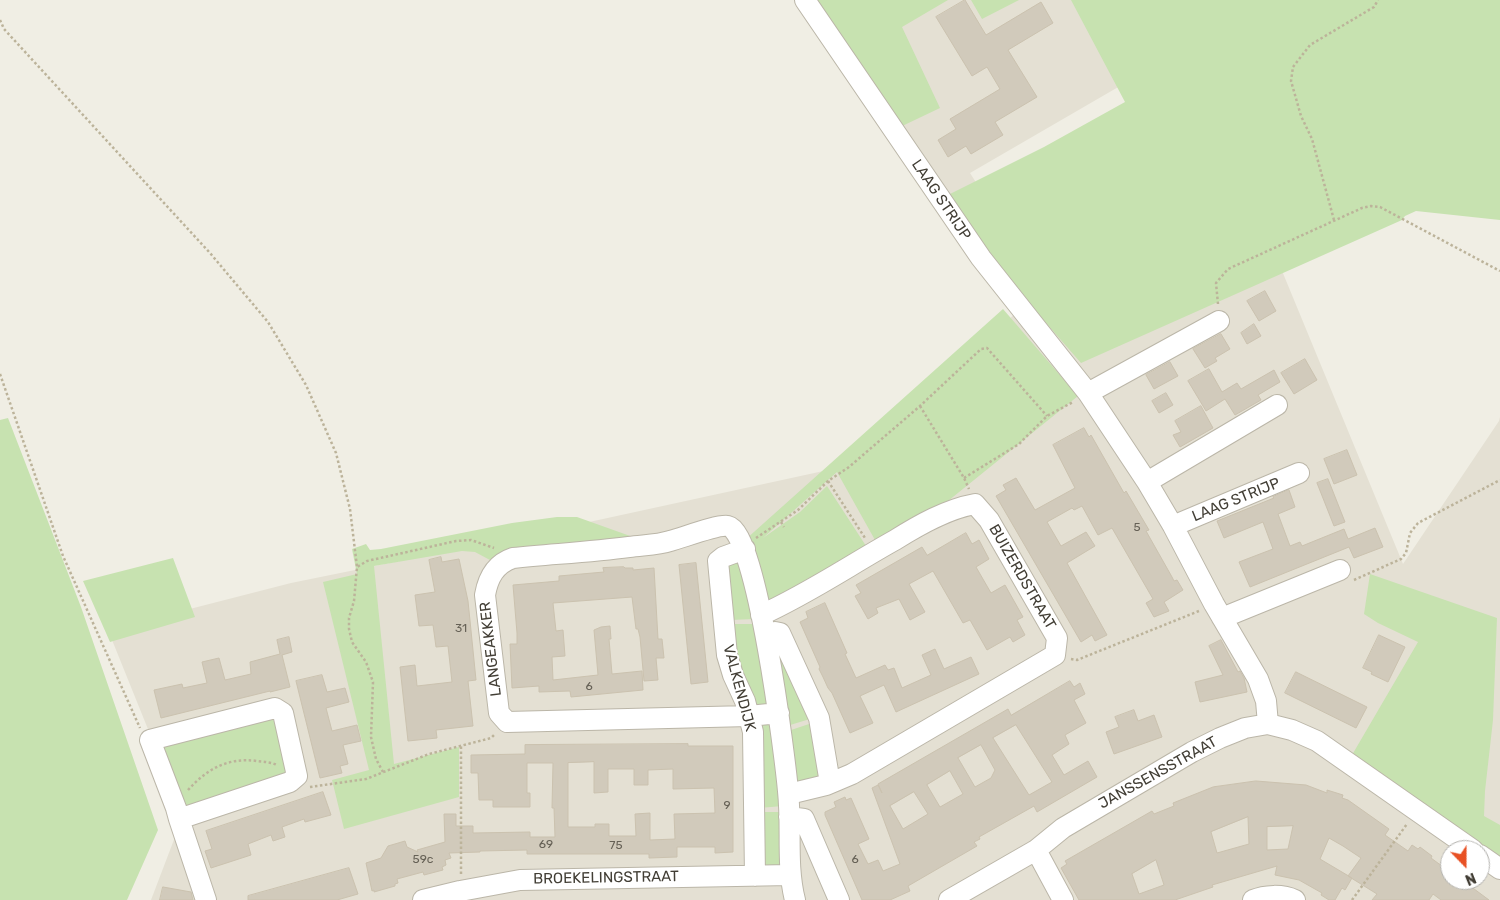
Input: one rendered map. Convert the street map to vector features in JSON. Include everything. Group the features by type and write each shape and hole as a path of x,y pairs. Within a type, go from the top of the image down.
{"street":[{"name":"LAAG STRIJP","path":"806,0 981,258 1088,393 1147,482 1218,611 1258,678 1266,702 1268,724"},
{"path":"1088,393 1219,321"},
{"path":"1147,482 1277,406"},
{"name":"LAAG STRIJP","path":"1172,526 1299,473"},
{"name":"BUIZERDSTRAAT","path":"761,615 792,601 914,528 962,506 975,504 989,520 1057,638 1055,655"},
{"path":"508,560 667,542 727,525 734,528 744,548"},
{"name":"VALKENDIJK","path":"755,876 753,732 727,655 718,561 722,557 744,548 766,635 779,713 788,794 790,876 796,900"},
{"name":"LANGEAKKER","path":"506,722 499,713 485,595 490,577 495,570 508,560"},
{"path":"1218,611 1346,575"},
{"path":"766,635 775,632 780,633 813,704 822,729 830,783"},
{"path":"788,794 830,783 852,774 1055,655"},
{"path":"177,814 290,782 297,776 283,713 275,708 150,740 206,900"},
{"path":"506,722 749,716 779,713"},
{"name":"JANSSENSSTRAAT","path":"949,900 1036,850 1062,828 1192,752 1245,728 1268,724 1292,730 1317,741 1459,840"},
{"path":"789,817 804,819 839,900"},
{"path":"1036,850 1063,900"},
{"name":"BROEKELINGSTRAAT","path":"424,900 520,880 790,876"},
{"path":"1253,900 1262,896 1288,897 1294,900"}],"path":[{"path":"1334,220 1312,139 1301,116 1291,81 1293,67 1310,45 1374,7 1378,0"},
{"path":"0,20 4,29 210,253 268,322 306,385 336,453 350,509 357,567 349,629 352,642 366,662 373,682 371,737 376,759 383,772"},
{"path":"1219,321 1216,283 1228,269 1334,220 1371,206 1380,207 1500,271"},
{"path":"744,548 798,510 828,480 849,467 920,406 981,349 987,348 1047,416"},
{"path":"0,376 63,556 143,734 150,740"},
{"path":"920,406 964,478 1019,444 1047,416 1088,393"},
{"path":"828,480 874,551"},
{"path":"1346,575 1401,559 1406,553 1410,534 1418,523 1500,480"},
{"path":"781,522 784,527"},
{"path":"357,567 367,561 456,541 471,540 504,552 508,560"},
{"path":"1055,655 1077,660 1218,611"},
{"path":"177,814 188,790 201,776 234,761 249,760 274,764 297,776 304,788 366,779 429,754 491,738 506,722"},
{"path":"460,891 461,746"},
{"path":"1352,900 1417,811"}],"shaded area":[{"path":"814,0 1083,0 1120,86 970,173 1081,347 1280,266 1403,564 1500,417 1500,900 151,900 183,816 108,630 291,583 557,529 851,465 1019,310"}],"green space":[{"path":"812,0 948,0 902,27 940,108 898,128"},
{"path":"971,0 1019,0 982,19"},
{"path":"1071,0 1500,0 1500,220 1416,211 1405,216 1402,220 1081,363 984,252 944,197 1044,147 1125,102"},
{"path":"1003,309 1078,396 948,501 875,540 837,472 763,538 800,512 827,486 868,549 768,601 745,540"},
{"path":"8,418 81,607 158,830 127,900 0,900 0,420"},
{"path":"557,517 577,517 633,537 508,551 490,560 475,552 462,551 374,566 394,764 459,747 459,797 344,829 332,780 369,770 323,582 357,574 352,549 366,544 370,550 381,549 512,523"},
{"path":"738,557 755,619 730,620 725,562"},
{"path":"173,558 195,617 110,642 83,581"},
{"path":"1370,574 1497,618 1493,720 1484,816 1500,825 1500,859 1490,852 1490,840 1473,840 1352,755 1418,642 1378,623 1364,614"},
{"path":"729,624 756,624 769,686 767,707 752,710 733,662"},
{"path":"775,638 813,718 787,726"},
{"path":"271,719 276,722 287,773 195,810 181,807 163,747 168,742"},
{"path":"758,721 771,723 783,806 759,808"},
{"path":"815,722 823,778 800,782 795,779 788,731"},
{"path":"759,812 782,812 782,867 759,867"}],"building":[{"path":"965,0 986,35 1041,2 1053,23 1008,50 1037,97 995,122 1003,135 971,154 966,146 948,157 938,140 956,129 950,119 1000,89 987,67 972,76 936,17"},
{"path":"1265,291 1276,311 1259,321 1247,301"},
{"path":"1254,324 1261,336 1247,344 1241,333"},
{"path":"1221,334 1230,349 1215,358 1217,361 1205,368 1193,349"},
{"path":"1305,359 1317,380 1294,394 1281,373"},
{"path":"1170,362 1178,376 1154,389 1146,375"},
{"path":"1209,369 1222,392 1237,383 1241,389 1274,370 1280,382 1258,395 1261,400 1235,415 1225,399 1206,411 1188,381"},
{"path":"1166,393 1173,405 1159,413 1152,401"},
{"path":"1201,406 1213,428 1180,447 1173,435 1181,432 1175,421"},
{"path":"1084,428 1089,437 1091,435 1124,493 1126,491 1149,530 1146,531 1174,581 1177,580 1183,590 1164,602 1169,611 1154,617 1146,603 1153,599 1112,528 1098,535 1082,506 1074,510 1072,508 1047,522 1061,546 1086,532 1095,546 1067,563 1107,635 1095,641 1092,635 1081,642 996,496 1006,490 1003,485 1016,478 1035,510 1075,488 1053,445"},
{"path":"1347,450 1357,475 1334,484 1324,459"},
{"path":"1328,479 1345,522 1334,526 1317,483"},
{"path":"1289,490 1295,507 1278,514 1290,546 1300,542 1302,546 1344,529 1348,539 1375,528 1383,547 1354,558 1349,547 1250,587 1239,562 1273,549 1263,522 1224,538 1217,521"},
{"path":"966,533 972,544 979,540 989,559 976,567 991,593 1005,585 1023,617 1017,620 1025,635 1013,642 1010,637 987,650 970,620 963,623 933,571 909,584 925,612 910,620 899,599 876,608 878,613 868,619 855,596 861,593 856,585 922,547 927,555"},
{"path":"441,557 442,562 459,559 468,601 476,680 468,681 473,726 436,730 437,738 408,741 400,667 415,665 417,686 452,682 448,646 436,647 433,625 419,626 415,595 435,592 429,560"},
{"path":"696,563 708,682 691,684 679,565"},
{"path":"603,568 633,568 633,570 654,568 658,639 662,639 664,658 656,658 658,680 644,681 640,637 638,629 636,629 632,597 553,603 556,631 563,630 565,656 552,657 553,680 598,675 594,630 610,626 611,639 609,639 612,674 642,671 643,690 571,697 570,691 539,692 539,686 512,688 510,644 517,644 513,585 559,581 559,576 604,572"},
{"path":"825,603 856,678 885,665 888,670 894,668 902,688 931,675 922,655 935,649 944,669 971,657 979,674 896,712 884,685 860,696 873,723 850,733 819,669 820,667 800,622 808,618 806,612"},
{"path":"1379,635 1405,647 1388,682 1363,668"},
{"path":"289,637 292,652 282,655 290,687 161,718 154,690 182,684 183,688 207,683 202,662 219,658 225,680 251,674 250,662 280,654 277,640"},
{"path":"1221,640 1238,672 1240,671 1244,678 1247,692 1200,702 1195,682 1223,675 1209,646"},
{"path":"1296,672 1367,707 1356,728 1285,693"},
{"path":"322,675 327,692 345,688 349,702 326,708 332,731 357,725 361,741 343,745 348,764 340,766 342,773 320,778 296,681"},
{"path":"1070,681 1074,687 1080,683 1085,694 1074,700 1086,723 1065,735 1069,744 1052,755 1064,775 1088,761 1097,777 1037,812 1034,806 979,837 980,839 974,842 977,846 908,886 910,891 890,900 862,900 825,812 836,807 834,802 845,797 846,800 851,798 869,839 858,844 868,864 878,860 883,871 900,864 872,788 878,785 882,793 878,784 1008,709 1011,715","holes":["1016,725 1052,782 1029,795 993,738","981,745 995,770 991,778 975,787 958,758","950,771 963,794 940,807 927,785","914,792 928,814 903,829 890,806"]},
{"path":"1134,710 1138,721 1154,715 1162,737 1114,754 1106,732 1119,727 1115,717"},
{"path":"688,744 688,746 733,746 733,852 715,853 715,847 677,847 677,857 649,858 649,854 527,854 527,850 449,853 451,858 445,860 446,865 442,867 443,870 424,875 423,872 397,879 398,883 395,886 372,891 366,863 381,858 388,846 405,841 407,847 418,852 417,850 445,842 444,814 456,814 456,826 473,826 473,833 530,832 530,837 555,837 554,808 552,808 553,763 527,763 527,793 530,793 530,807 493,807 493,800 479,800 478,773 471,773 471,755 525,754 525,745","holes":["594,762 594,793 608,792 608,769 634,769 634,785 648,785 648,770 673,769 673,789 714,788 715,813 674,814 675,839 650,840 650,813 635,814 636,836 609,836 609,824 595,824 595,827 568,827 568,763"]},
{"path":"1256,781 1306,785 1327,793 1327,790 1343,795 1342,798 1348,800 1389,829 1385,835 1408,851 1412,845 1418,849 1420,847 1432,856 1431,858 1440,865 1440,890 1476,890 1489,900 1441,900 1433,894 1429,900 1372,900 1377,894 1352,878 1345,890 1342,888 1335,900 1329,900 1321,895 1322,893 1299,880 1275,875 1277,866 1212,885 1213,887 1175,900 1079,900 1061,868 1067,864 1065,861 1152,811 1154,814 1174,806 1173,803 1213,787","holes":["1248,817 1249,844 1217,853 1211,832","1293,826 1288,849 1267,850 1267,827","1329,838 1361,858 1348,876 1320,859","1156,860 1164,885 1139,894 1132,874"]},
{"path":"323,792 331,815 305,822 304,819 282,827 285,837 273,841 271,835 248,844 251,855 211,868 205,851 212,849 206,831"},
{"path":"349,868 358,894 337,900 248,900 248,896"},
{"path":"163,887 191,892 193,900 160,900"}]}
